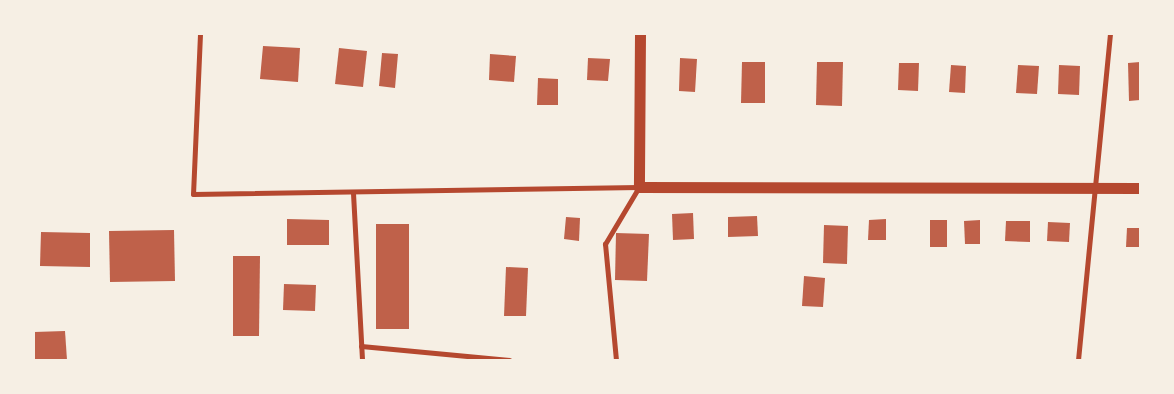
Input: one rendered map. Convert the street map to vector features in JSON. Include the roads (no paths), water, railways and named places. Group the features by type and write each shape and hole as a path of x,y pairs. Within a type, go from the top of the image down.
{"main road":[{"path":"640,34 639,187 1140,188"}],"street":[{"path":"200,34 193,194 353,193 639,187"},
{"path":"1078,360 1093,188 1110,34"},
{"path":"616,360 605,244 639,187"},
{"path":"353,193 362,360"},
{"path":"361,346 509,360"}]}
